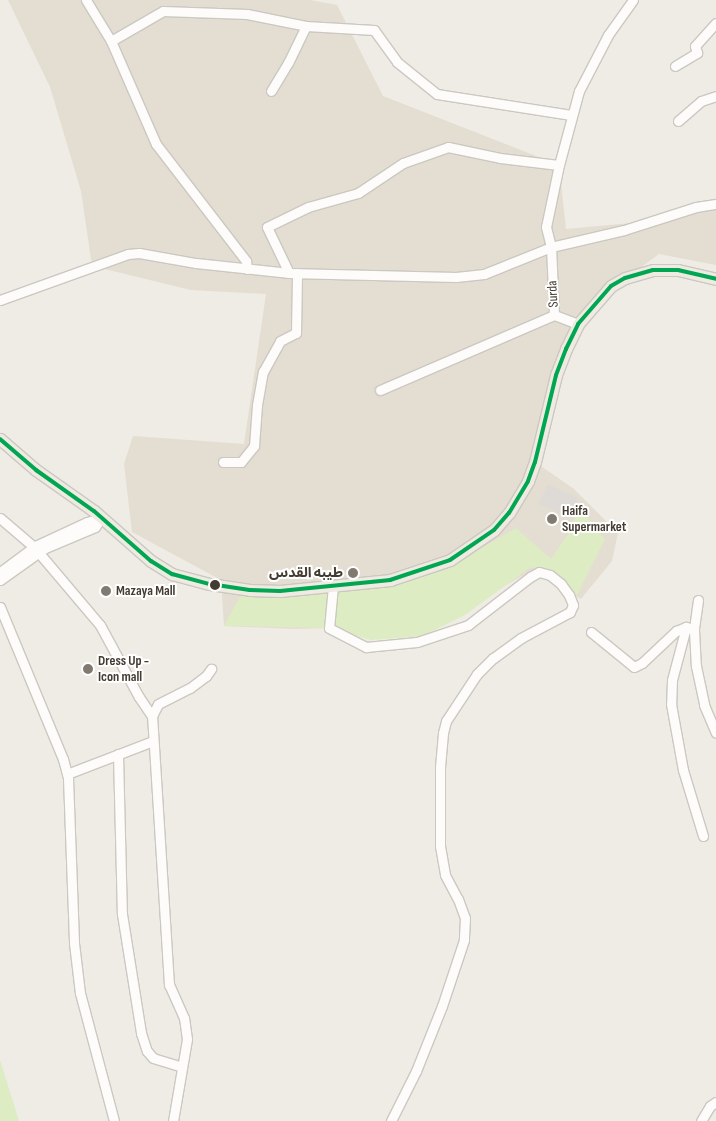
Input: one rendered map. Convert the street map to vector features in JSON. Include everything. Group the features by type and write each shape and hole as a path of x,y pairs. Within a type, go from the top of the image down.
{"main road":[{"path":"2,439 36,470 101,518 151,561 172,574 190,580 250,590 280,590 390,580 419,572 450,560 494,530 509,513 528,480 556,375 578,324 599,298 625,278 653,270 673,270 716,279"}],"street":[{"path":"86,0 111,41 156,144 246,261 247,269"},
{"name":"Surda","path":"578,324 554,315 551,247 546,227 571,115 579,91 608,35 634,0"},
{"path":"111,41 163,11 247,14 306,26 374,30 397,62 438,94 571,115"},
{"path":"675,66 696,53 695,46 716,23"},
{"path":"271,91 288,63 306,26"},
{"path":"678,121 701,101 716,96"},
{"path":"223,462 241,462 254,446 257,405 263,372 280,341 296,333 293,273 267,227 308,207 358,193 402,163 448,147 500,158 559,165"},
{"path":"0,300 128,254 139,252 196,263 293,273 456,277 484,274 551,247 624,230 696,207 716,204"},
{"path":"380,390 554,315"},
{"path":"0,518 36,550 100,626 139,697 152,716"},
{"path":"0,572 88,522 101,518"},
{"path":"0,580 36,550"},
{"path":"333,586 328,628 366,647 416,642 468,625 539,572 550,575 561,584 573,605 570,612 521,638 492,658 477,674 446,721 440,768 440,846 445,875 458,899 465,918 464,940 439,1014 416,1071 391,1121"},
{"path":"698,600 672,680 670,704 683,770 703,836"},
{"path":"0,607 63,759 67,774 74,943 80,993 114,1121"},
{"path":"591,632 634,666 642,663 676,631 690,629"},
{"path":"690,629 699,687 716,733"},
{"path":"173,1121 186,1029 184,1018 169,985 152,716 158,704 190,688 206,676 211,669"},
{"path":"67,774 153,740"},
{"path":"118,754 122,914 141,1033 147,1051 153,1058 182,1066"},
{"path":"701,1121 710,1106 716,1102"}],"shaded area":[{"path":"8,0 310,0 337,5 383,96 559,165 566,229 653,221 716,204 716,265 659,254 599,298 560,367 535,462 574,489 618,533 612,561 581,599 531,571 460,611 329,628 293,629 224,626 221,580 132,532 124,464 133,436 244,444 266,294 191,290 92,266 81,191 50,87"},
{"path":"548,484 578,498 569,518 539,504"}],"green space":[{"path":"580,506 605,539 577,595 531,567 465,615 423,636 371,640 329,628 224,626 244,589 403,583 457,562 516,528 551,559 568,534"},
{"path":"0,1060 19,1121 0,1121"}],"transit line":[{"path":"0,439 36,470 94,511 151,561 172,574 210,584 250,590 280,591 390,580 450,560 494,530 509,513 528,481 535,462 556,375 566,349 578,324 611,286 625,278 653,270 678,270 716,279"}],"place":[{"name":"Haifa Supermarket","path":"552,519"},
{"name":"طيبه القدس","path":"353,573"},
{"name":"Mazaya Mall","path":"106,591"},
{"name":"Dress Up - Icon mall","path":"88,669"}]}
